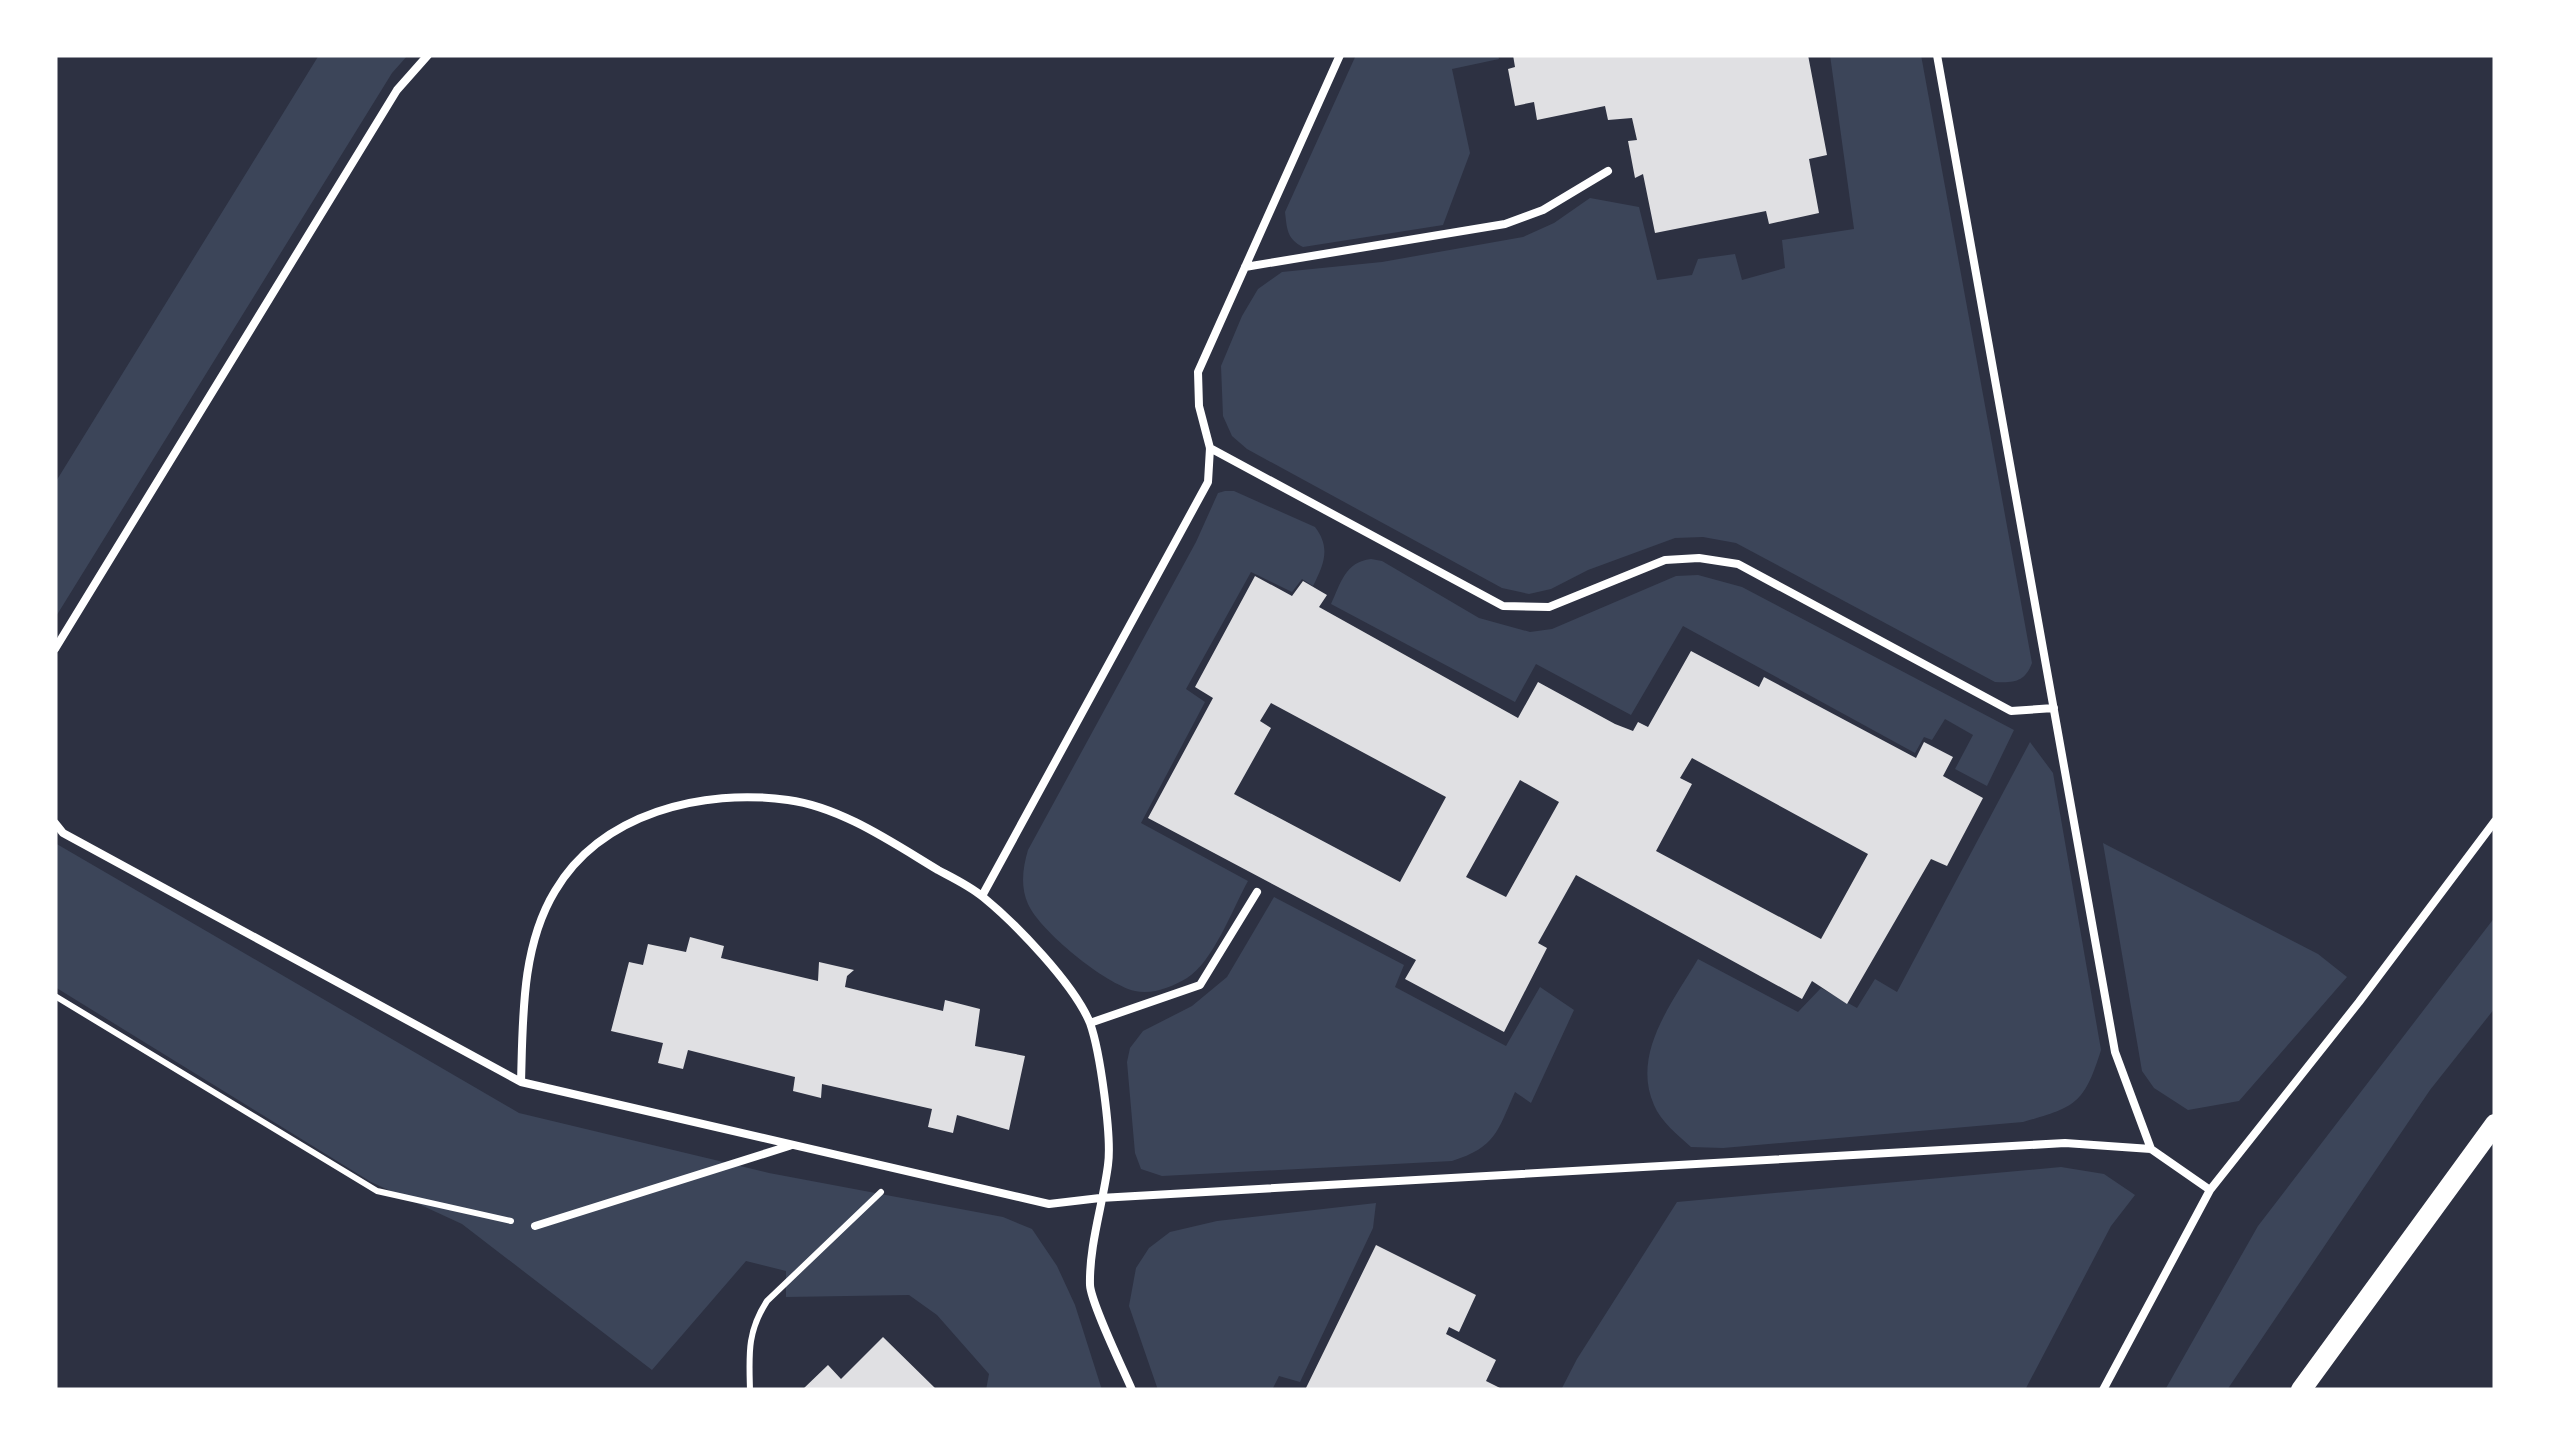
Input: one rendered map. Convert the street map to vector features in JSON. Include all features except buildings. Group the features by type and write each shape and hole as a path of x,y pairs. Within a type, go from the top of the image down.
{"main road":[{"path":"2301,1390 2495,1124"}],"lane":[{"path":"55,649 397,90 428,55"},
{"path":"982,896 1208,482 1210,448 1199,406 1198,372 1340,55"},
{"path":"1937,55 2114,1052 2151,1149"},
{"path":"1245,267 1505,224 1543,210 1608,171"},
{"path":"1210,448 1503,606 1549,607 1665,560 1699,558 1738,564 2011,711 2054,708"},
{"path":"521,1082 524,1003 532,950 555,890 597,842 650,813 720,798 790,800 862,824 982,896 1060,976 1090,1023 1102,1086 1109,1162 1100,1198 1090,1288 1132,1390"},
{"path":"2103,1390 2210,1190 2360,1002 2495,821"},
{"path":"55,823 63,833 521,1082 1049,1204 2065,1142 2151,1149 2210,1190"},
{"path":"1090,1023 1200,985 1257,892"},
{"path":"535,1226 793,1144"}],"path":[{"path":"55,996 378,1191 535,1226"},
{"path":"750,1390 749,1351 754,1322 767,1301 904,1170"}],"shaded area":[{"path":"319,55 408,55 392,73 55,618 55,483"},
{"path":"1356,55 1498,55 1499,59 1452,69 1470,153 1443,225 1303,247 1291,237 1285,212"},
{"path":"1830,55 1921,55 2032,663 2022,678 1995,682 1736,543 1703,537 1675,538 1588,570 1551,589 1529,594 1502,588 1247,449 1232,436 1223,416 1221,366 1258,289 1282,272 1382,262 1523,237 1554,223 1590,198 1639,207 1657,280 1692,275 1698,259 1735,254 1742,280 1785,268 1782,240 1854,229"},
{"path":"1234,491 1315,527 1323,542 1324,556 1313,586 1302,579 1292,592 1251,572 1186,689 1205,702 1141,823 1248,881 1214,947 1196,970 1162,989 1135,991 1091,968 1046,928 1025,897 1025,863 1028,850 1196,542 1218,493"},
{"path":"1371,559 1382,561 1479,618 1530,632 1552,629 1676,576 1698,575 1742,587 2014,730 1987,786 1955,769 1973,735 1945,719 1932,740 1924,737 1915,753 1683,626 1631,715 1536,664 1515,702 1331,604 1350,569"},
{"path":"2030,742 2053,773 2101,1050 2083,1093 2066,1107 2023,1122 1723,1148 1691,1147 1657,1111 1648,1086 1648,1066 1658,1029 1698,959 1798,1012 1821,988 1857,1008 1875,979 1897,992"},
{"path":"55,843 519,1113 769,1173 1003,1217 1032,1229 1057,1266 1075,1305 1102,1390 986,1390 989,1374 937,1315 909,1295 786,1297 786,1271 746,1261 652,1370 462,1224 371,1182 55,987"},
{"path":"2103,843 2318,954 2347,977 2239,1101 2188,1110 2154,1088 2142,1071"},
{"path":"1274,897 1404,965 1395,987 1506,1046 1540,987 1574,1010 1531,1103 1515,1092 1487,1144 1452,1161 1162,1176 1141,1169 1135,1153 1127,1062 1130,1048 1143,1031 1192,1006 1227,977"},
{"path":"2495,917 2495,1008 2430,1090 2227,1390 2165,1390 2258,1226"},
{"path":"2061,1167 2104,1174 2135,1195 2111,1226 2025,1390 1561,1390 1677,1202"},
{"path":"1376,1203 1373,1228 1300,1382 1279,1376 1272,1390 1158,1390 1129,1306 1136,1268 1149,1248 1170,1232 1217,1221"}]}
